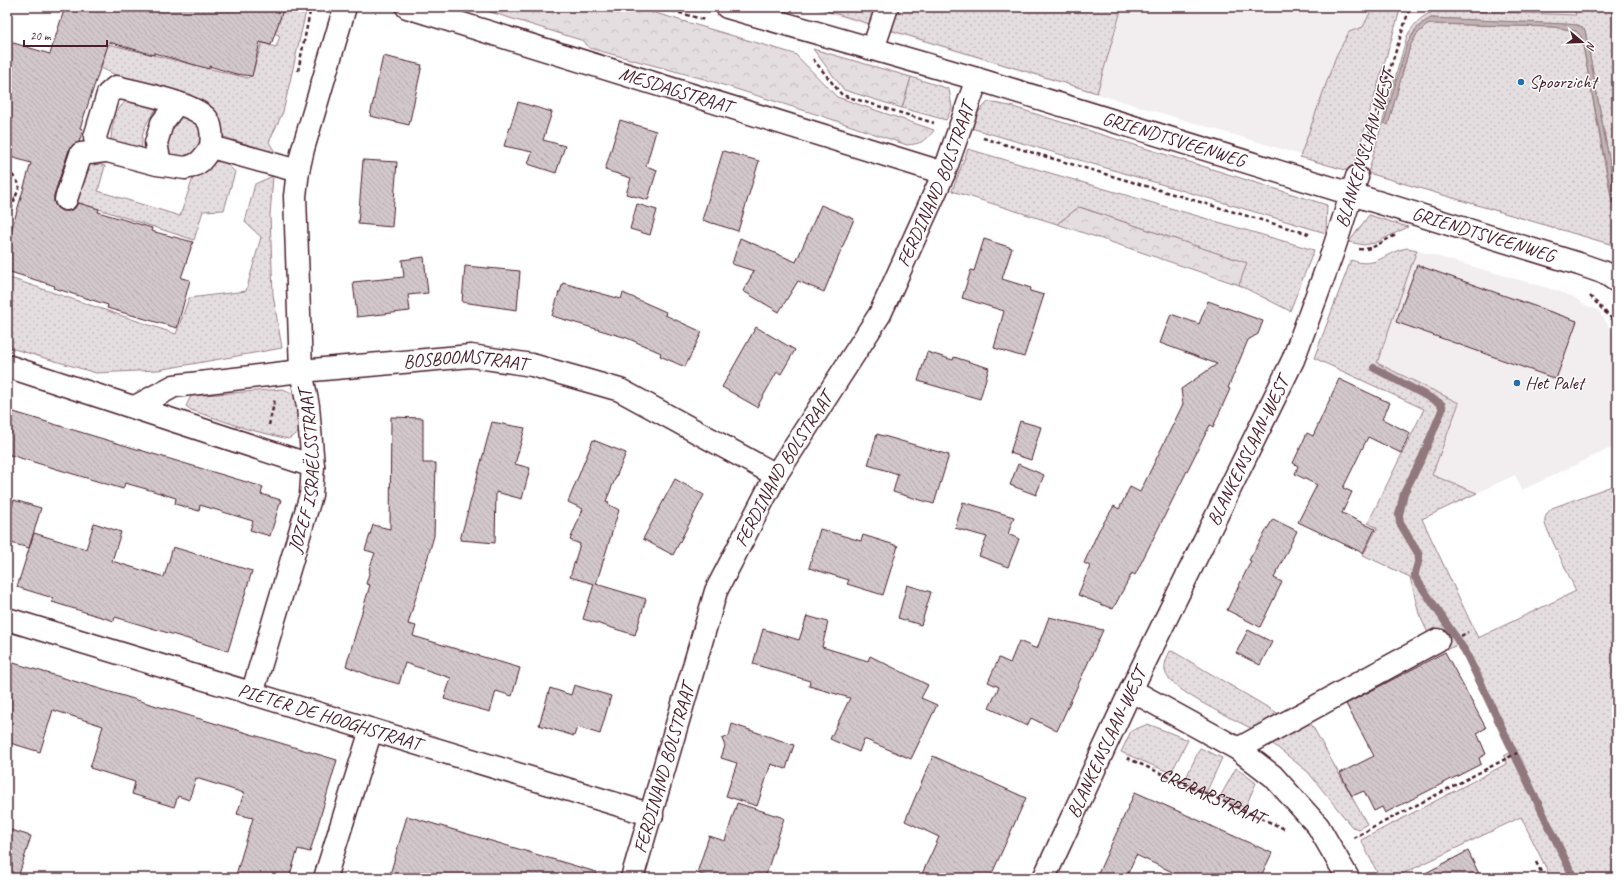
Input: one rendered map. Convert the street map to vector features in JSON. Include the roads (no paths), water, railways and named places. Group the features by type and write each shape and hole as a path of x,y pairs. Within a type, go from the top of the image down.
{"street":[{"name":"JOZEF ISRAËLSSTRAAT","path":"252,694 311,495 313,466 308,406 291,372 295,196 298,171 303,149 344,7"},
{"name":"MESDAGSTRAAT","path":"407,7 944,173"},
{"name":"GRIENDTSVEENWEG","path":"727,7 1354,185 1605,273 1617,281"},
{"path":"873,49 887,7"},
{"name":"FERDINAND BOLSTRAAT","path":"632,878 652,815 716,591 776,475 880,314 944,173 977,79"},
{"path":"116,87 176,103 202,115 207,119 212,138 211,147 198,164 185,168 160,164 100,150 97,146 95,137 108,94 116,87"},
{"path":"160,164 156,143 162,123 176,103"},
{"path":"211,147 298,171"},
{"path":"66,199 81,154 105,151"},
{"name":"BLANKENSLAAN-WEST","path":"1044,878 1131,690 1293,360 1336,243 1354,185"},
{"name":"BOSBOOMSTRAAT","path":"135,407 174,386 291,372 471,356 532,365 620,390 776,475"},
{"path":"7,366 313,466"},
{"name":"PIETER DE HOOGHSTRAAT","path":"7,619 652,815"},
{"path":"1238,749 1438,640"},
{"name":"CRERARSTRAAT","path":"1131,690 1238,749 1273,776 1318,826 1348,878"},
{"path":"325,878 371,730"}],"waterway":[{"path":"1374,368 1442,405 1442,410 1422,458 1404,493 1399,515 1400,523 1419,555 1415,577 1465,651 1574,878"}],"place":[{"name":"Spoorzicht","path":"1521,82"},
{"name":"Het Palet","path":"1517,383"}]}
